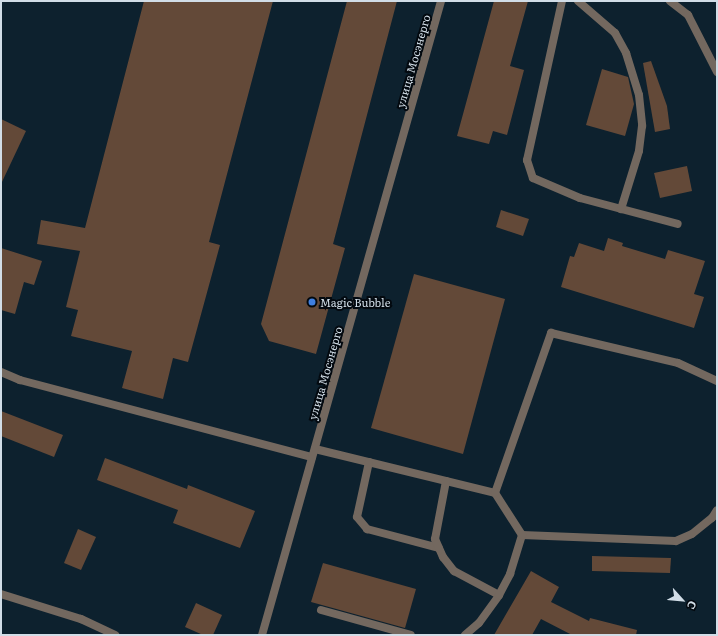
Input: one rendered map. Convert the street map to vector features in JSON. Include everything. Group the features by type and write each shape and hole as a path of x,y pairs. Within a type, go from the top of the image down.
{"street":[{"name":"улица Мосэнерго","path":"262,635 441,1"},
{"path":"562,1 527,160 533,178 580,198 678,224"},
{"path":"578,1 616,33 626,53 639,96 642,126 639,151 621,209"},
{"path":"670,1 688,16 717,72"},
{"path":"495,493 550,333 678,363 717,380"},
{"path":"1,372 20,380 313,453 369,462 495,493 522,535 510,574 499,595 479,623 465,635"},
{"path":"369,462 357,517 366,529 439,548"},
{"path":"446,481 435,539 439,548 454,571 499,595"},
{"path":"522,535 676,541 692,534 712,518 717,510"},
{"path":"1,594 81,619 115,635"},
{"path":"321,610 411,635"}],"building":[{"path":"144,1 273,1 209,242 220,245 188,362 173,358 163,399 122,388 132,351 71,336 78,310 66,307 80,251 37,244 41,220 85,228"},
{"path":"347,1 397,1 333,244 345,248 316,354 269,341 261,324"},
{"path":"494,1 528,1 510,66 524,70 507,135 493,131 489,144 457,136"},
{"path":"651,61 667,106 670,129 655,132 643,63"},
{"path":"602,69 628,77 634,104 625,136 586,125"},
{"path":"1,119 26,131 1,184"},
{"path":"687,166 692,191 660,198 654,173"},
{"path":"501,210 529,219 523,236 496,227"},
{"path":"608,238 623,243 622,246 665,259 668,250 705,261 694,294 704,297 694,328 561,287 570,256 574,257 579,243 604,251"},
{"path":"1,248 42,261 34,285 24,282 15,314 1,310"},
{"path":"414,274 505,299 463,454 371,428"},
{"path":"1,411 63,435 54,457 1,436"},
{"path":"105,458 187,489 188,485 255,511 240,548 173,523 178,510 97,480"},
{"path":"78,529 96,537 81,570 64,563"},
{"path":"592,556 671,558 670,573 592,571"},
{"path":"323,563 416,589 405,628 311,602"},
{"path":"531,571 559,587 551,602 589,621 590,618 637,630 636,635 572,635 541,619 532,635 494,635"},
{"path":"196,603 222,615 213,635 203,635 185,627"}],"place":[{"name":"Magic Bubble","path":"312,302"}]}
